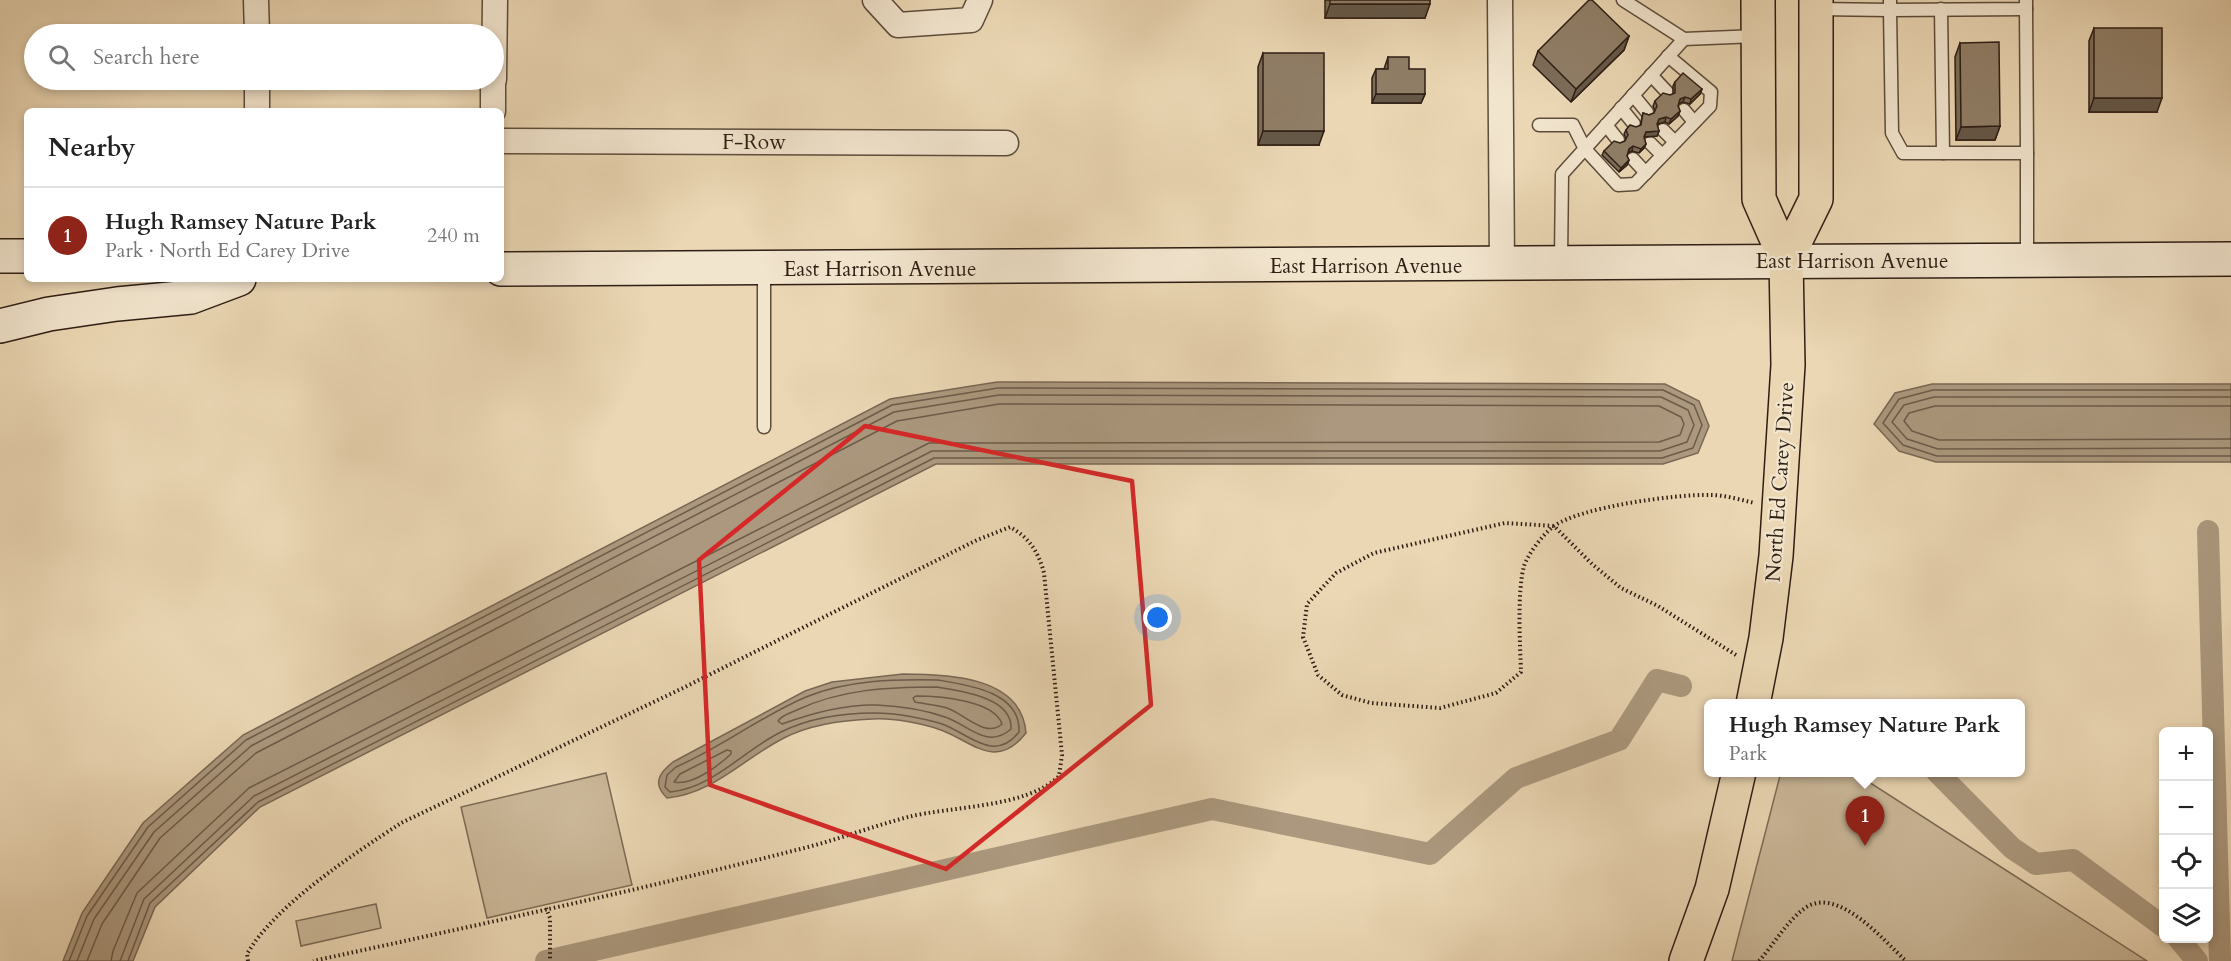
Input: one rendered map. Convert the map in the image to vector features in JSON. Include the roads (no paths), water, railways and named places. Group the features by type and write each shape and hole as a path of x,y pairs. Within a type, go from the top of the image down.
{"main road":[{"path":"1758,0 1759,199 1786,260"},
{"path":"1786,260 1816,199 1816,5"},
{"path":"0,256 24,255"},
{"name":"East Harrison Avenue","path":"504,269 764,270 1502,265 1786,260 1853,262 2231,259"},
{"name":"North Ed Carey Drive","path":"1754,699 1776,556 1788,365 1786,260"},
{"path":"0,326 49,314 190,297 231,282"},
{"path":"1686,961 1712,889 1738,777"}],"street":[{"path":"256,0 257,24"},
{"path":"495,0 495,24"},
{"path":"875,0 898,25 971,20 980,0"},
{"path":"1500,0 1502,265"},
{"path":"257,90 257,108"},
{"path":"493,108 494,90"},
{"name":"F-Row","path":"504,141 1006,143"}],"lane":[{"path":"1623,0 1684,39 1759,36"},
{"path":"1816,5 1890,5 1941,9 2026,5 2027,261"},
{"path":"1890,5 1892,134 1903,153 2027,153"},
{"path":"1941,9 1943,153"},
{"path":"1561,264 1562,174 1684,39"},
{"path":"1539,125 1573,125 1585,149 1618,185 1635,184 1710,106 1711,92 1668,56"},
{"path":"1651,75 1667,92"},
{"path":"1633,95 1647,112"},
{"path":"1621,108 1634,124"},
{"path":"1684,110 1694,122"},
{"path":"1606,125 1618,140"},
{"path":"1663,130 1675,142"},
{"path":"1650,143 1662,155"},
{"path":"1634,159 1646,173"},
{"path":"764,270 764,427"}],"water":[{"path":"997,382 1665,384 1699,401 1709,426 1698,453 1663,464 936,464 260,807 155,907 133,961 63,961 82,913 143,823 243,735 890,399"},
{"path":"1932,384 2231,384 2231,462 1936,462 1899,451 1874,424 1895,393"},
{"path":"903,674 960,678 980,682 997,689 1011,700 1021,714 1026,733 1005,750 994,752 974,746 941,730 916,723 881,719 839,722 794,733 699,790 667,798 662,793 659,779 664,770 673,762 805,691 832,682"}],"waterway":[{"path":"2208,531 2220,961"},
{"path":"546,961 1212,809 1430,854 1516,778 1619,740 1657,680 1681,686"},
{"path":"1942,777 2012,848 2036,864 2073,860 2159,923"},
{"path":"2182,943 2197,961"}],"place":[{"name":"Hugh Ramsey Nature Park","path":"1865,846"}]}
